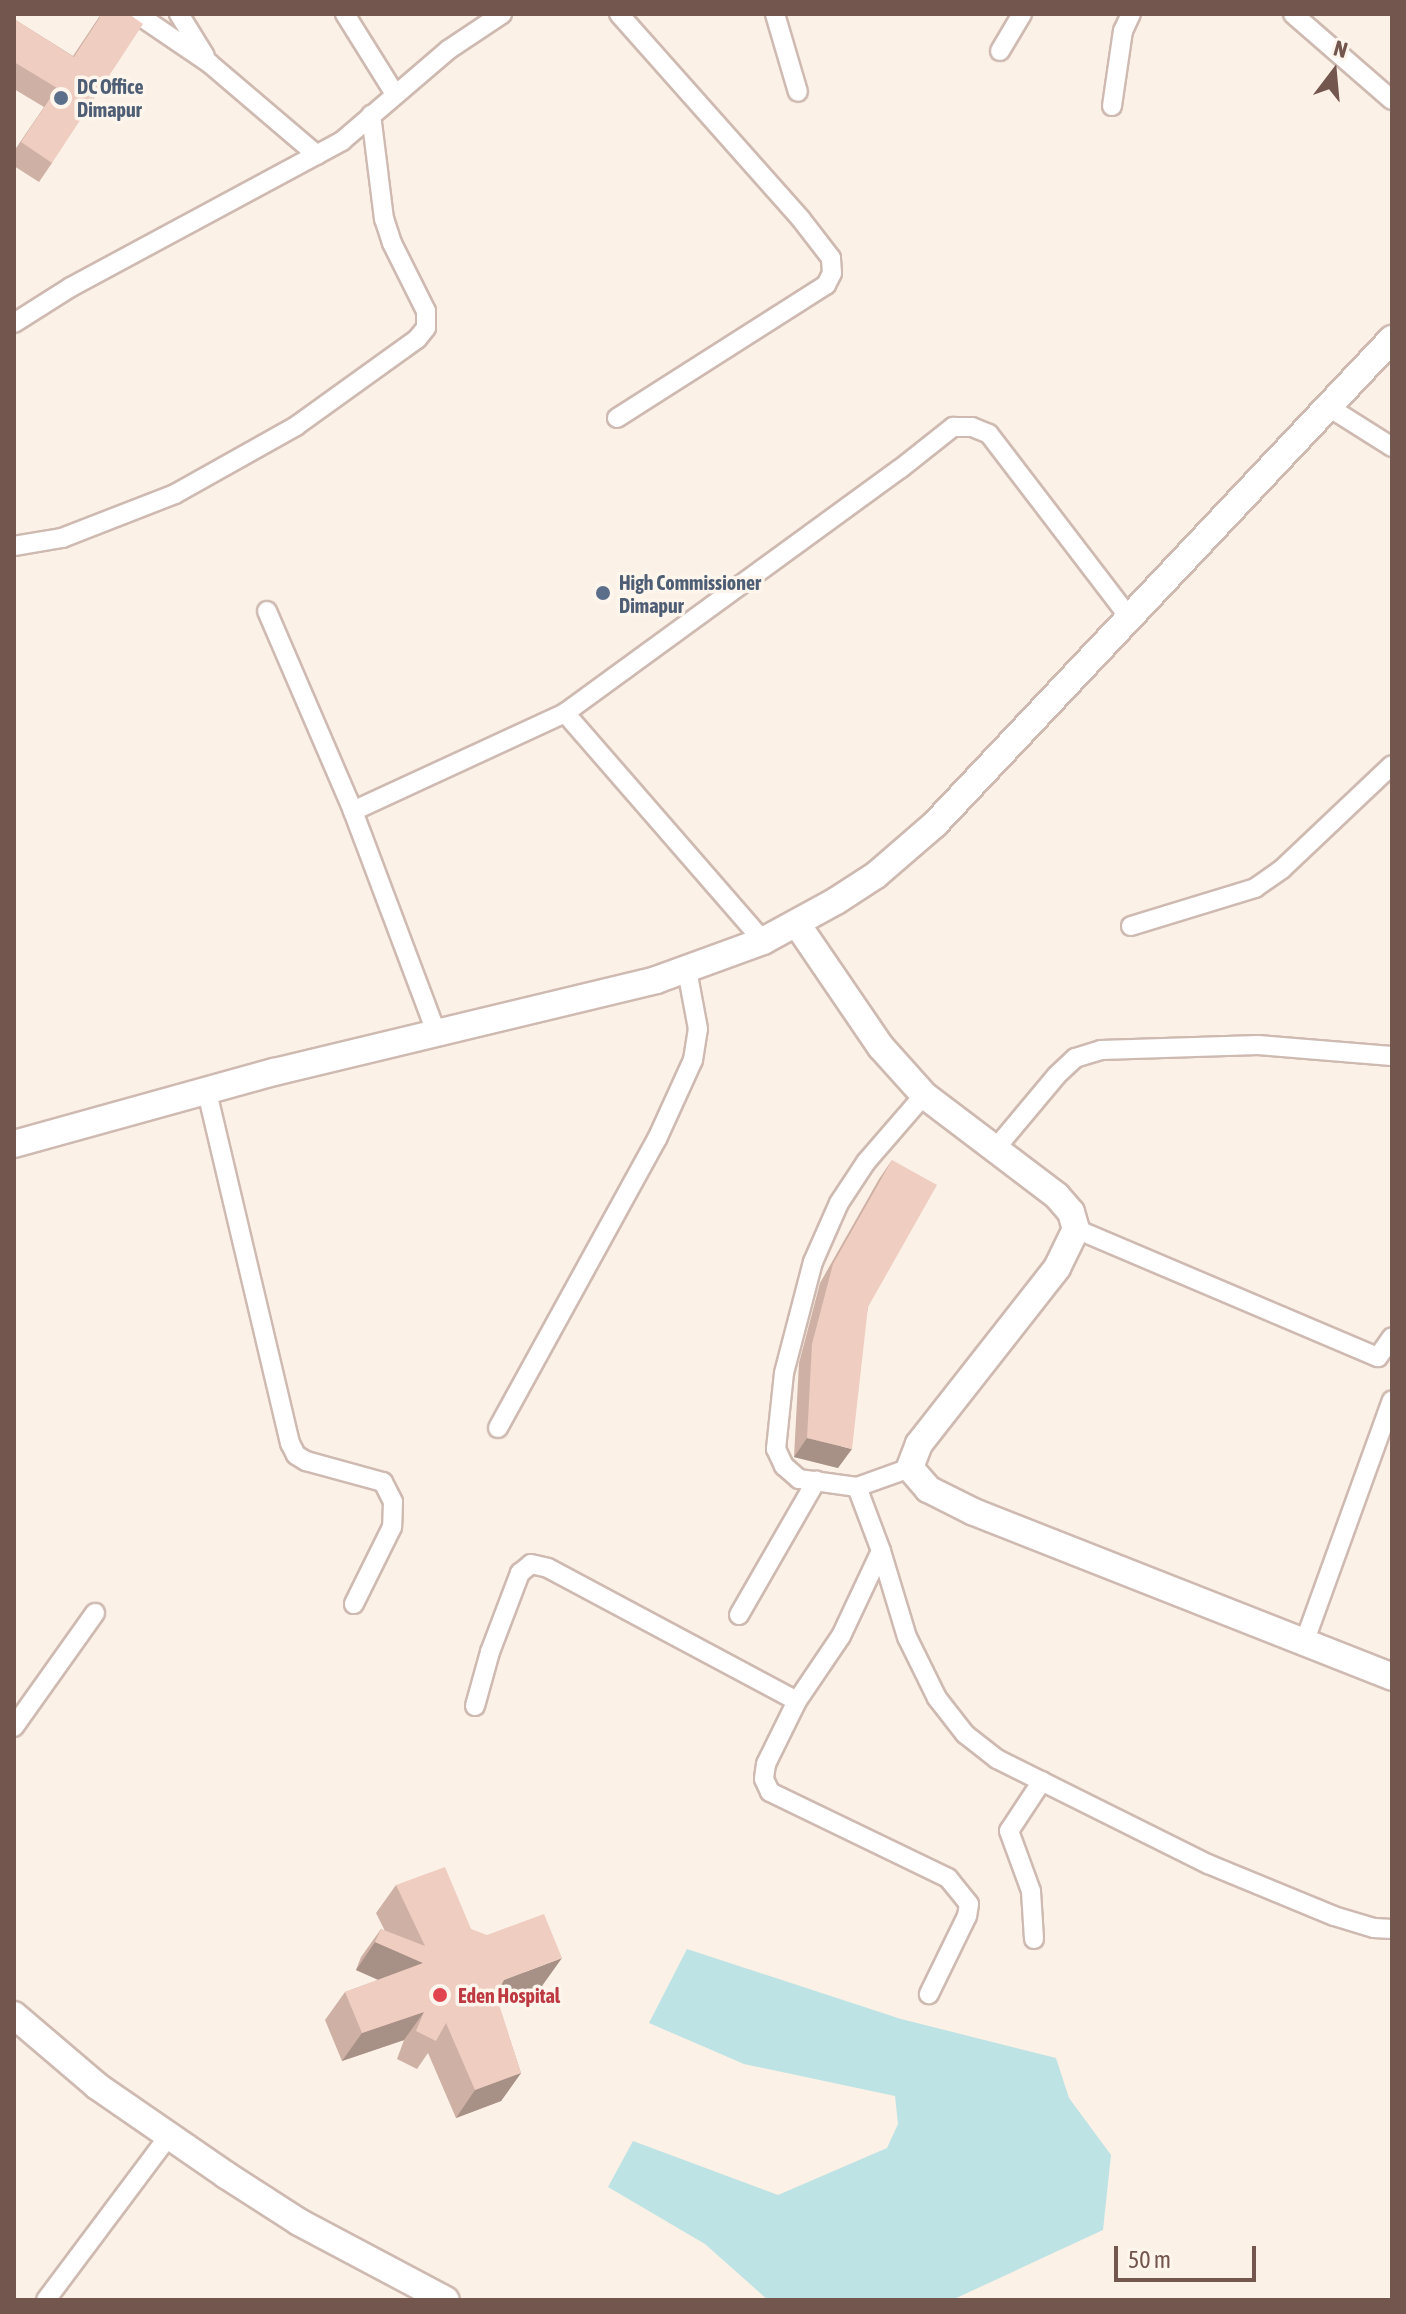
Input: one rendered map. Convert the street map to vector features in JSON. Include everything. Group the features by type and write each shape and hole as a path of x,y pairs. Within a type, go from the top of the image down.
{"street":[{"path":"137,14 209,63 317,155"},
{"path":"179,14 209,63"},
{"path":"345,14 395,94"},
{"path":"14,323 71,287 342,141 448,50 502,14"},
{"path":"617,418 826,285 832,273 831,258 801,219 619,14"},
{"path":"775,14 798,92"},
{"path":"1000,51 1022,14"},
{"path":"1112,106 1123,31 1131,14"},
{"path":"1293,14 1392,100"},
{"path":"14,546 62,538 175,494 296,426 417,339 426,328 426,311 392,243 384,219 371,115"},
{"path":"14,1144 436,1032 687,970 763,941 797,924 876,875 915,842 1392,339"},
{"path":"1327,406 1392,447"},
{"path":"353,811 565,713 953,427 972,427 989,434 1129,617"},
{"path":"267,611 353,811 436,1032"},
{"path":"565,713 763,941"},
{"path":"1131,926 1255,888 1282,869 1392,765"},
{"path":"797,924 881,1047 924,1095 1057,1196 1071,1212 1076,1229 1057,1268 919,1444 910,1468 857,1487 799,1479 784,1466 776,1449 784,1373 797,1313 813,1262 839,1203 866,1162 924,1095"},
{"path":"498,1428 657,1139 693,1060 698,1029 687,970"},
{"path":"996,1148 1075,1058 1101,1050 1258,1045 1392,1056"},
{"path":"207,1092 290,1443 296,1455 306,1461 383,1482 393,1502 392,1527 354,1604"},
{"path":"1076,1229 1385,1361 1392,1337"},
{"path":"1304,1643 1392,1400"},
{"path":"910,1468 928,1489 974,1512 1392,1677"},
{"path":"739,1615 816,1481"},
{"path":"857,1487 881,1551 907,1637 937,1698 965,1734 997,1759 1208,1864 1334,1916 1374,1928 1392,1929"},
{"path":"881,1551 841,1636 797,1701 766,1764 764,1779 770,1792 948,1878 969,1904 967,1916 929,1994"},
{"path":"475,1706 490,1652 520,1573 531,1564 548,1568 797,1701"},
{"path":"14,1727 95,1613"},
{"path":"1034,1939 1031,1891 1009,1831 1042,1781"},
{"path":"14,2015 97,2086 299,2222 446,2300"},
{"path":"46,2300 170,2134"}],"water":[{"path":"687,1949 901,2019 1056,2058 1069,2098 1111,2155 1103,2230 952,2300 768,2300 705,2244 608,2187 633,2141 778,2195 887,2148 898,2124 895,2096 744,2064 649,2023"}],"building":[{"name":"DC Office Dimapur","path":"102,14 129,14 143,24 52,163 21,142 57,88 14,62 14,19 74,57"},
{"path":"892,1160 937,1185 868,1307 852,1449 807,1438 812,1344 833,1264"},
{"path":"445,1867 471,1929 487,1935 544,1914 562,1958 504,1980 496,1995 521,2073 475,2090 446,2023 436,2041 416,2031 424,2012 362,2033 345,1992 423,1963 375,1942 381,1929 425,1946 396,1885"}],"place":[{"name":"DC Office Dimapur","path":"61,98"},
{"name":"High Commissioner Dimapur","path":"603,593"},
{"name":"Eden Hospital","path":"440,1995"}]}
